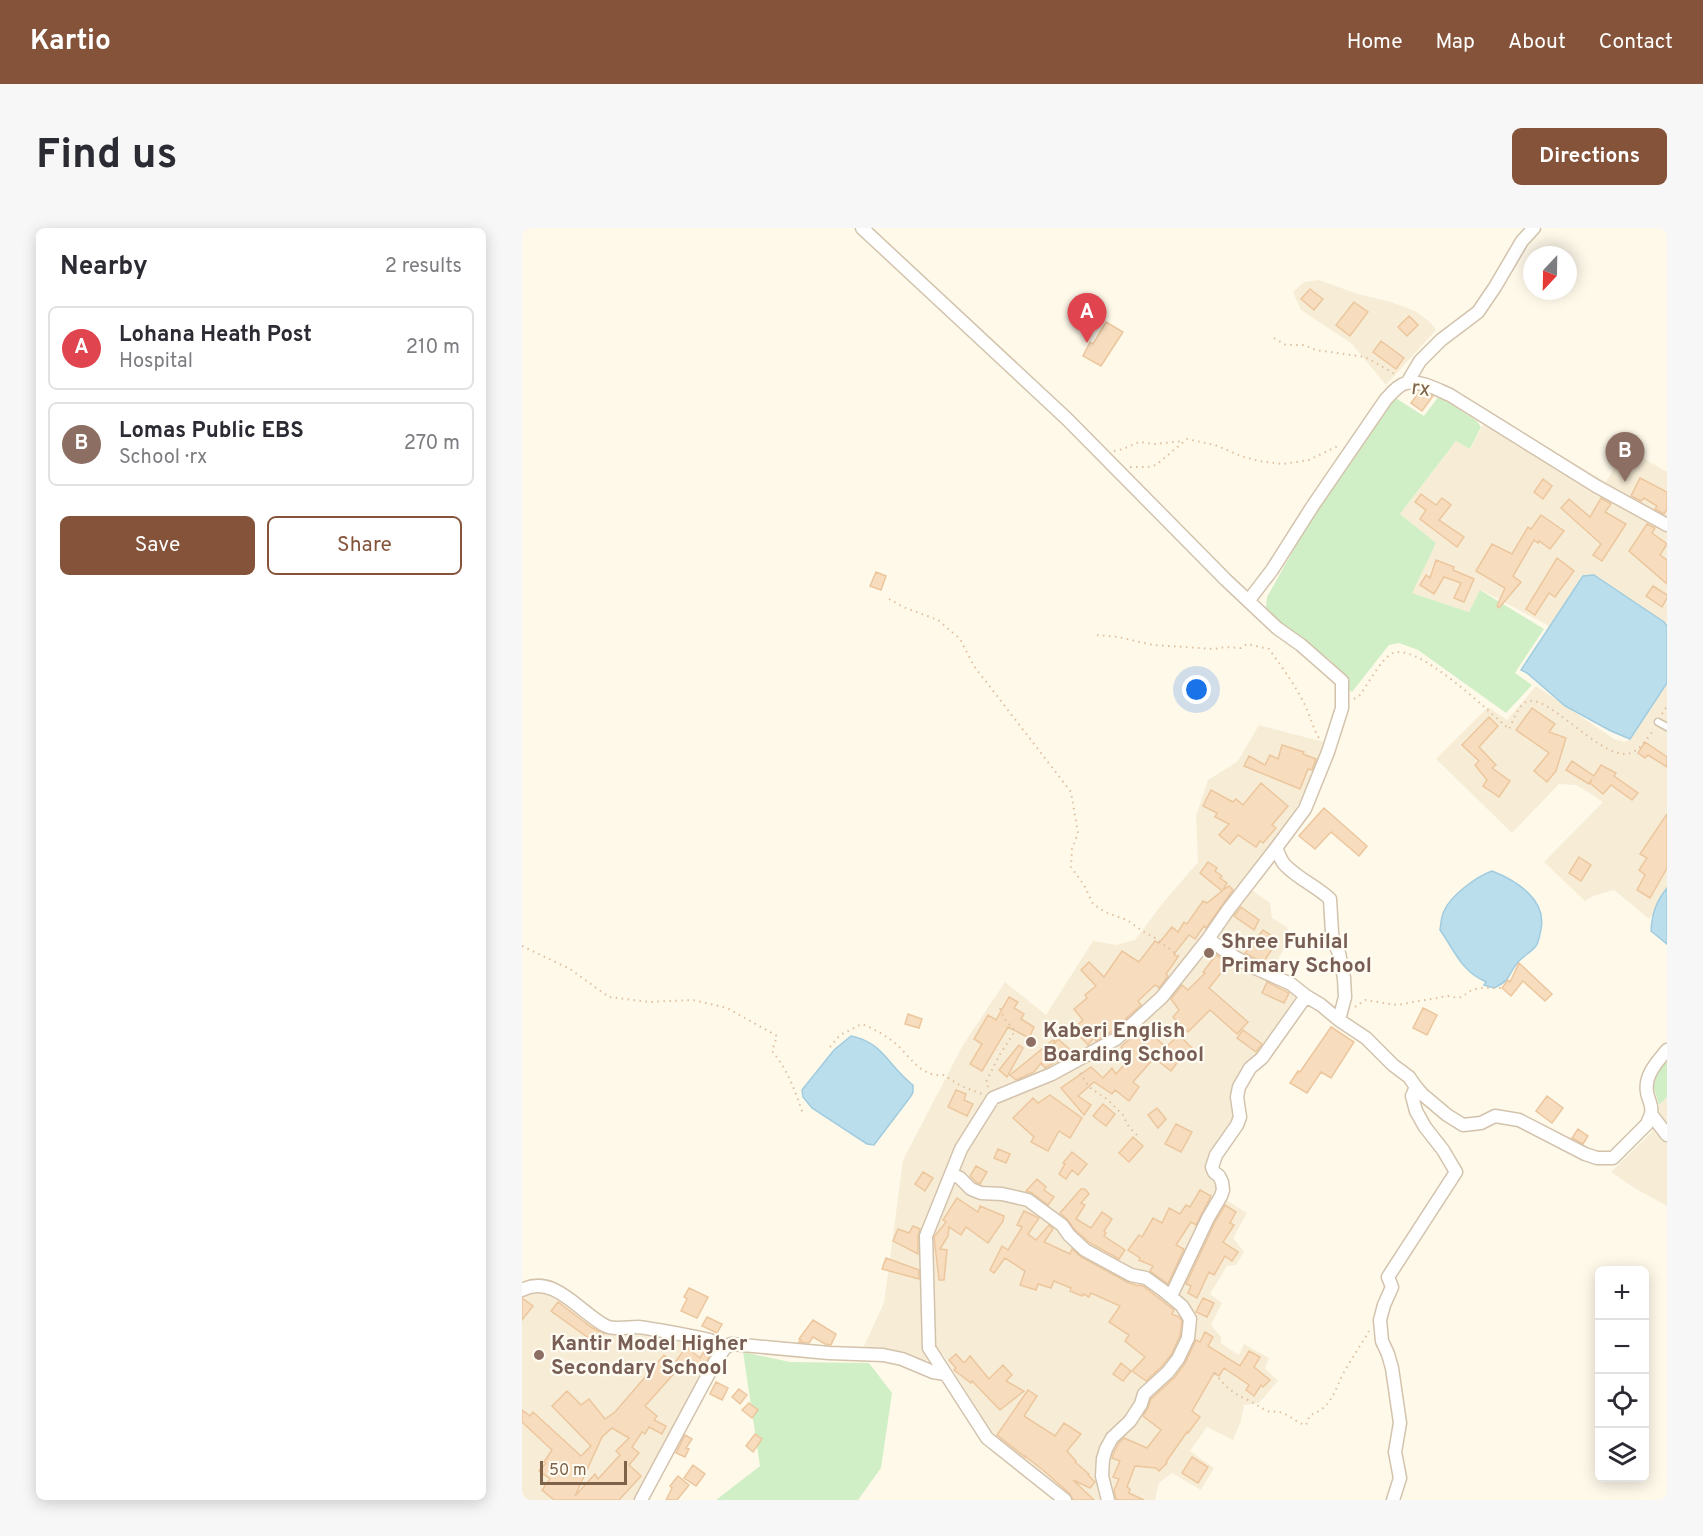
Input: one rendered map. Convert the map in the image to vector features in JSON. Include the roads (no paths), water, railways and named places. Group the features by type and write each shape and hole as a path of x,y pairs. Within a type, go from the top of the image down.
{"street":[{"path":"862,228 1067,419 1226,580 1277,628 1301,645 1342,681 1342,708 1328,752 1305,809 1208,939 1162,997 1116,1040 1052,1074 993,1098 962,1149 926,1236 928,1348 987,1438 1065,1500"},
{"path":"1407,383 1420,361 1441,340 1478,312 1522,241 1534,228"},
{"name":"rx","path":"1249,600 1272,570 1386,399 1397,388 1407,383 1420,384 1450,395 1596,486 1667,525"},
{"path":"1276,848 1284,865 1330,899 1332,933 1344,978 1345,997 1339,1020"},
{"path":"1208,939 1248,964 1291,984 1321,1005 1366,1038 1393,1065 1409,1077 1422,1094 1463,1125 1481,1123 1495,1116 1520,1120 1585,1154 1613,1158 1647,1124 1653,1106 1647,1094 1646,1084 1653,1069 1667,1050"},
{"path":"1170,1296 1223,1190 1221,1178 1212,1167 1216,1155 1240,1117 1237,1097 1239,1087 1250,1068 1262,1058 1306,996"},
{"path":"1393,1500 1400,1478 1395,1452 1400,1423 1392,1368 1382,1341 1380,1320 1392,1287 1388,1277 1456,1172 1416,1111 1412,1096 1416,1087"},
{"path":"1652,1114 1667,1135"},
{"path":"952,1174 960,1178 971,1189 981,1193 1002,1194 1028,1200 1062,1225 1085,1250 1131,1275 1146,1278 1182,1306 1190,1319 1188,1338 1178,1359 1168,1372 1144,1394 1141,1404 1130,1421 1112,1438 1106,1449 1102,1476 1108,1500"},
{"path":"522,1290 529,1286 545,1285 607,1327 639,1328 710,1340"},
{"path":"641,1500 715,1362 731,1344 829,1353 883,1355 945,1374"}],"lane":[{"path":"1658,722 1667,727"}],"water":[{"path":"1594,575 1667,626 1667,683 1630,739 1565,706 1521,670 1583,576"},
{"path":"1492,871 1519,885 1527,892 1534,900 1542,918 1540,936 1536,946 1519,961 1504,982 1494,988 1484,985 1486,982 1464,966 1440,930 1443,913 1452,899 1472,882"},
{"path":"1667,888 1667,944 1651,931 1655,908"},
{"path":"851,1036 862,1039 878,1049 913,1085 911,1096 874,1145 867,1144 812,1108 803,1097 802,1090 834,1050"}],"place":[{"name":"Lohana Heath Post","path":"1087,343"},
{"name":"Lomas Public EBS","path":"1625,482"},
{"name":"Shree Fuhilal Primary School","path":"1209,953"},
{"name":"Kaberi English Boarding School","path":"1031,1042"},
{"name":"Kantir Model Higher Secondary School","path":"539,1355"}]}
